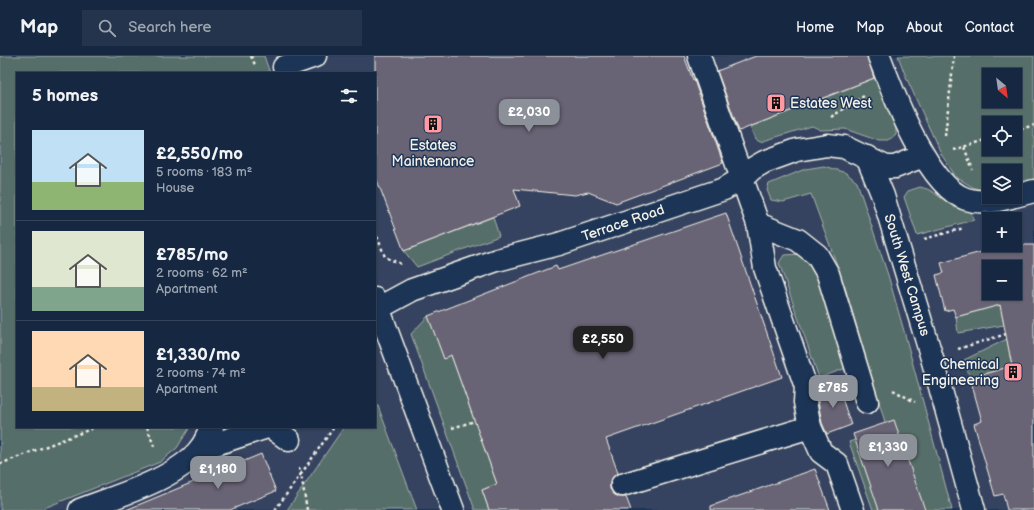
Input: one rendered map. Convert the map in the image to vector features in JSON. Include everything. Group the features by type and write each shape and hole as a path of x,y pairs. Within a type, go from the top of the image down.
{"lane":[{"path":"284,66 314,56"},
{"path":"700,56 741,179 758,224 766,268 806,387 805,402 810,427 821,452 837,464 852,510"},
{"path":"879,56 889,82 932,155 936,176 947,188 965,199 982,202"},
{"name":"Terrace Road","path":"376,306 412,290 497,260 559,244 716,191 741,179 752,169 764,162 797,150 827,145 844,147 886,167 895,167 932,155"},
{"name":"South West Campus","path":"867,157 883,196 890,218 932,358 974,510"},
{"path":"1022,194 1034,191"},
{"path":"758,224 798,240 817,255 828,274 867,402"},
{"path":"376,306 452,510"},
{"path":"622,485 810,427"},
{"path":"80,510 148,484 176,470 200,449 211,428"},
{"path":"200,449 264,428"},
{"path":"272,428 289,440"}],"path":[{"path":"251,56 258,72"},
{"path":"936,176 932,155 946,130 954,56"},
{"path":"1022,128 1034,125"},
{"path":"932,155 982,141"},
{"path":"922,239 966,228"},
{"path":"858,370 918,404"},
{"path":"0,464 93,428"},
{"path":"147,428 158,455"},
{"path":"275,510 333,428"},
{"path":"289,440 301,474 307,510"}],"shaded area":[{"path":"0,56 1034,56 1034,510 0,510"}],"green space":[{"path":"0,56 264,56 270,72 16,72 16,428 189,428 177,448 160,462 39,510 0,510"},
{"path":"898,56 1034,56 1034,182 1022,185 1022,164 982,164 982,190 974,188 956,177 941,154"},
{"path":"875,78 896,125 896,135 889,141 879,141 845,129 821,130 812,126 760,142 755,139 750,127"},
{"path":"824,166 846,173 857,182 888,275 952,510 873,510 849,442 887,429 845,287 811,194 783,202 771,200 767,190 769,184 805,169"},
{"path":"920,187 943,199 970,210 974,220 917,235 904,197 908,191"},
{"path":"493,217 499,236 417,267 404,251"},
{"path":"803,254 812,264 849,367 819,378 779,263 784,255"},
{"path":"1000,305 1004,325 958,333 956,317"},
{"path":"428,316 444,358 451,355 497,484 482,490 489,510 475,510 411,334"},
{"path":"1007,339 1012,366 970,378 964,360"},
{"path":"376,405 378,406 417,510 287,510 343,428 376,428"}],"building":[{"path":"375,56 684,56 723,163 616,203 588,192 575,195 514,189 520,206 404,251 376,178"},
{"name":"Estates West","path":"756,56 867,56 874,78 739,131 717,71"},
{"path":"726,213 782,377 606,439 618,473 610,482 610,489 619,497 626,497 631,510 489,510 482,490 497,484 451,355 444,359 428,316 556,266 558,270"},
{"name":"Chemical Engineering","path":"1022,245 1034,245 1034,510 1007,510 1003,494 995,496 974,424 982,421 970,378 1012,366 1000,305 956,317 953,309 945,311 936,275 944,273 941,263 982,252 1022,252"},
{"path":"837,383 851,425 827,434 822,423 818,401 818,390"},
{"path":"894,420 925,510 879,510 853,434"},
{"path":"261,454 276,491 230,510 126,510"},
{"path":"815,469 830,510 711,510 711,506"}],"place":[{"name":"Estates West","path":"776,103"},
{"name":"Estates Maintenance","path":"433,124"},
{"name":"Chemical Engineering","path":"1013,372"}]}
